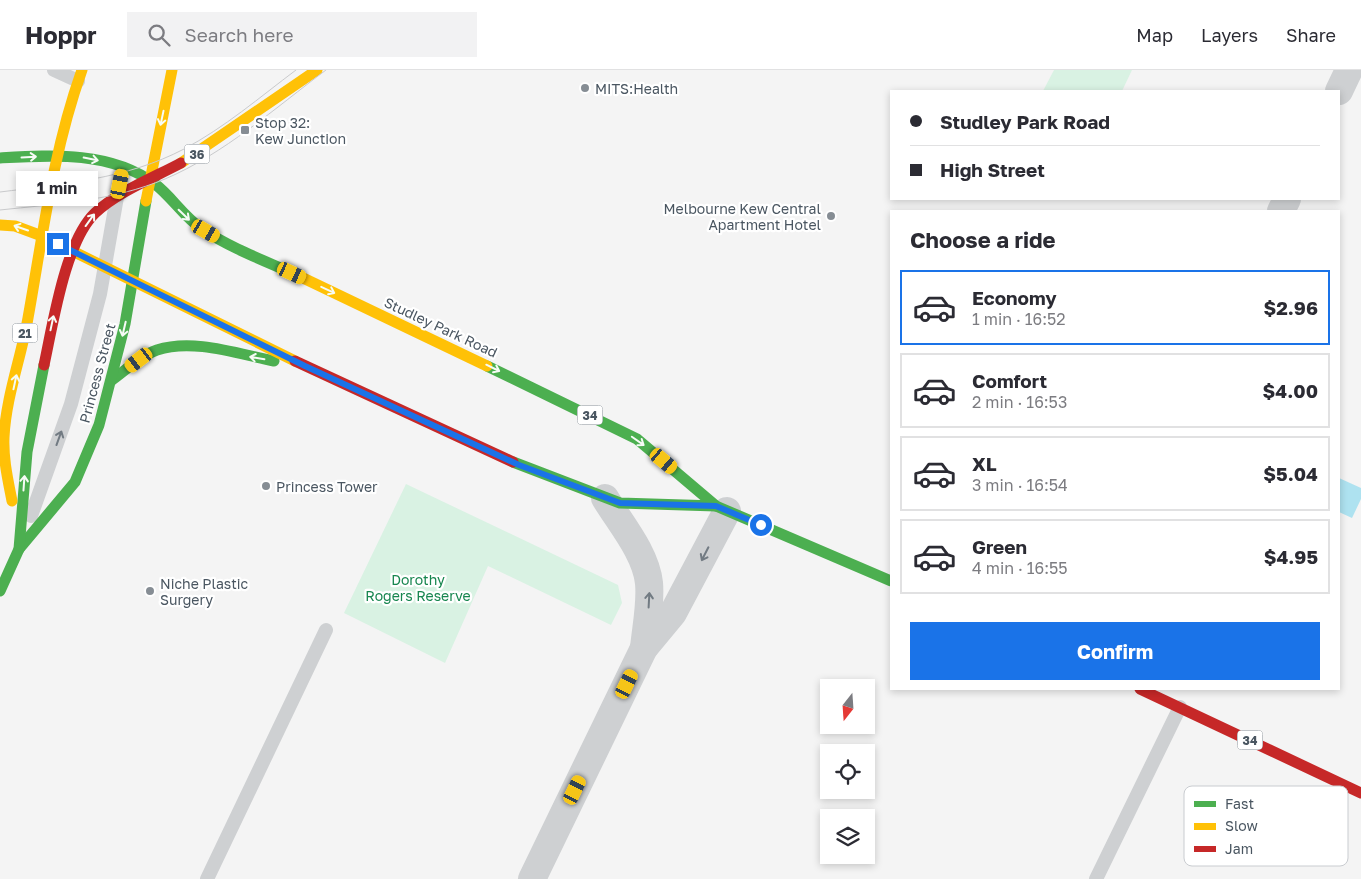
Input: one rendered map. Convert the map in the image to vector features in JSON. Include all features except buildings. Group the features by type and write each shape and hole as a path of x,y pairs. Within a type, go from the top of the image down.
{"main road":[{"name":"Princess Street","path":"0,591 19,549 66,496 82,470 112,380 134,281 150,181 172,70"},
{"name":"36","path":"150,181 229,133 317,70"},
{"name":"21","path":"19,549 4,437 57,155 80,75"},
{"name":"34","path":"0,158 57,155 102,161 123,168 150,181"},
{"name":"Princess Street","path":"19,549 30,428 58,298 73,251 94,214 117,197 150,181"},
{"name":"Studley Park Road","path":"150,181 190,220 215,237 449,347 637,439 722,508 890,580"},
{"name":"34","path":"0,225 15,226 42,236 134,281"},
{"name":"Studley Park Road","path":"134,281 305,366 488,452 604,498 620,503 722,508"},
{"path":"112,380 144,356 157,350 178,346 305,366"},
{"name":"34","path":"1142,690 1346,786"},
{"name":"34","path":"1348,787 1361,793"}],"street":[{"path":"1339,90 1349,70"},
{"path":"1356,70 1361,73"},
{"path":"604,498 641,558 647,575 649,594 644,648"},
{"path":"532,879 644,648 663,627 678,604 722,508"}],"lane":[{"path":"54,70 80,75"},
{"path":"19,549 71,404 106,267 123,168"},
{"path":"207,879 326,630"},
{"path":"1096,879 1180,707"}],"green space":[{"path":"1054,70 1132,70 1122,90 1044,90"},
{"name":"Dorothy Rogers Reserve","path":"406,484 618,585 622,603 611,625 488,566 445,663 344,613"}],"water":[{"path":"1340,478 1361,488 1361,499 1352,518 1340,512"}],"tram line":[{"path":"0,192 94,179 117,174 162,159 213,132 296,70"},
{"path":"0,210 104,197 165,179 187,169 228,144 326,70"}],"traffic: fast":[{"path":"0,158 60,156 100,160 138,173 155,184 202,229 238,249 301,277"},
{"path":"19,549 75,482 99,425 125,324 146,201"},
{"path":"112,380 145,356 157,350 171,347 200,346 216,348 274,361"},
{"path":"0,591 19,549 27,452 44,365"},
{"path":"487,366 637,439 716,506 890,581"},
{"path":"513,462 620,503 716,506"}],"traffic: slow":[{"path":"12,501 4,453 5,422 28,318 56,162 63,131 82,70"},
{"path":"146,201 172,70"},
{"path":"181,163 317,70"},
{"path":"0,225 15,226 42,236 295,361"},
{"path":"301,277 487,366"}],"traffic: jam":[{"path":"44,365 56,307 68,263 85,226 95,213 114,198 181,163"},
{"path":"295,361 513,462"},
{"path":"1142,690 1346,786"},
{"path":"1348,787 1361,793"}],"place":[{"name":"MITS:Health","path":"585,88"},
{"name":"Stop 32: Kew Junction","path":"245,130"},
{"name":"Melbourne Kew Central Apartment Hotel","path":"831,216"},
{"name":"Princess Tower","path":"266,486"},
{"name":"Niche Plastic Surgery","path":"150,591"}],"route":[{"path":"58,244 305,366 519,465 620,503 716,506 761,525"}]}
